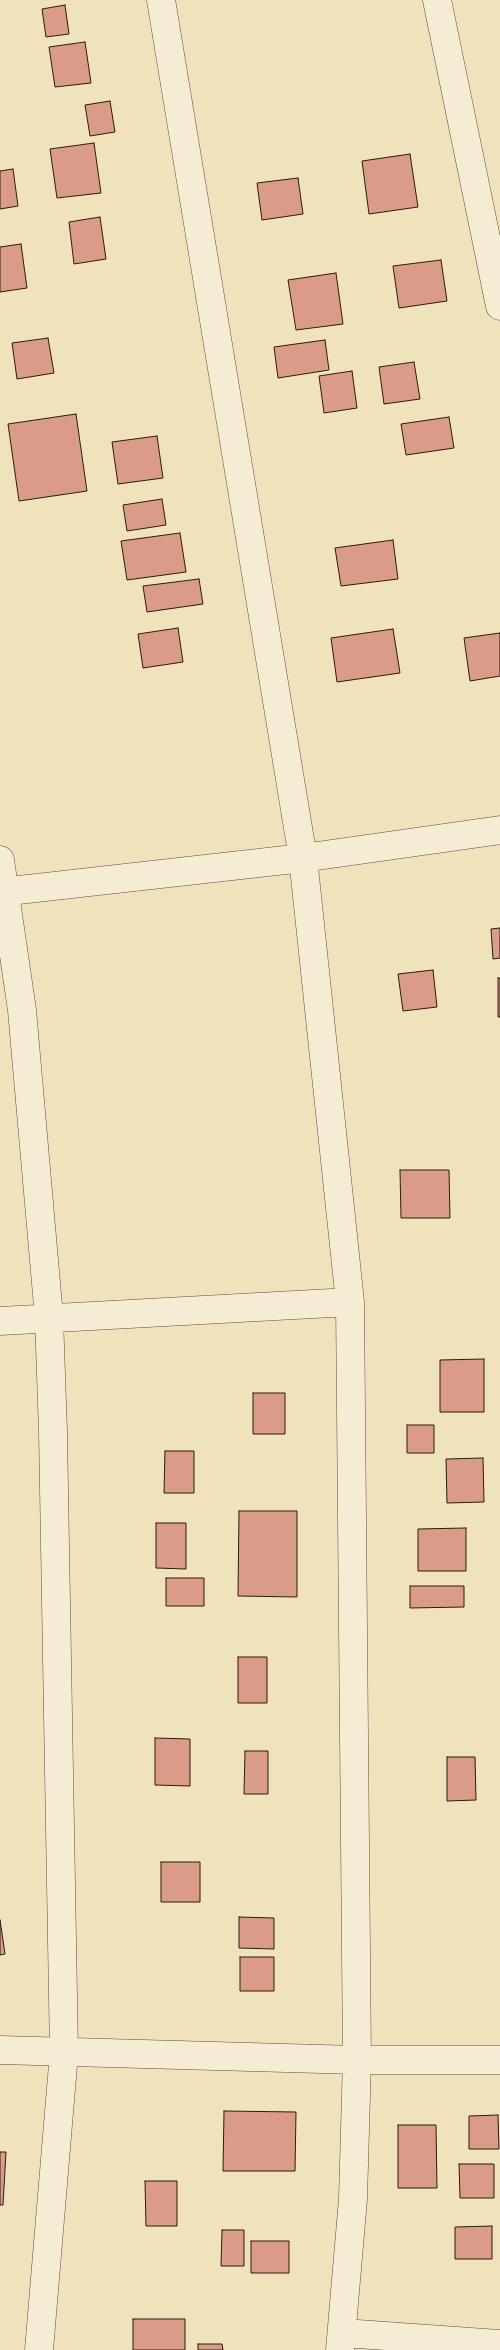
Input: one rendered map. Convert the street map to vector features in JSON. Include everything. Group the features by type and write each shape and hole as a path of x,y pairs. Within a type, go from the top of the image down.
{"street":[{"path":"161,0 303,858 350,1302 356,2060 353,2199 342,2342 500,2344"},
{"path":"437,0 500,306"},
{"path":"3,892 303,858 500,830"},
{"path":"0,860 3,892 22,1010 49,1317 64,2053 39,2350"},
{"path":"0,1321 350,1302"},
{"path":"0,2050 356,2060 500,2060"}],"building":[{"path":"65,5 69,34 46,37 42,9"},
{"path":"85,42 91,83 55,87 49,47"},
{"path":"110,101 115,132 90,136 85,105"},
{"path":"94,143 101,193 57,198 50,149"},
{"path":"410,154 418,207 369,214 362,161"},
{"path":"13,169 18,206 0,209 0,171"},
{"path":"298,178 303,214 262,220 257,183"},
{"path":"100,217 106,259 74,264 69,222"},
{"path":"21,244 27,288 0,292 0,247"},
{"path":"441,260 447,301 399,308 393,266"},
{"path":"336,273 343,324 296,330 288,280"},
{"path":"48,338 54,373 17,379 12,343"},
{"path":"325,340 329,370 278,378 274,347"},
{"path":"414,362 420,399 384,404 379,367"},
{"path":"352,371 357,408 324,413 319,376"},
{"path":"76,414 87,491 19,501 8,424"},
{"path":"449,417 454,448 406,455 401,424"},
{"path":"157,436 163,478 118,484 112,442"},
{"path":"162,499 166,525 127,531 123,505"},
{"path":"180,533 186,572 127,580 121,541"},
{"path":"393,540 398,579 341,586 335,548"},
{"path":"199,579 203,604 147,612 143,586"},
{"path":"178,628 183,662 143,668 138,634"},
{"path":"393,629 400,673 337,682 331,638"},
{"path":"500,633 500,676 470,681 464,638"},
{"path":"500,928 500,958 493,959 491,929"},
{"path":"433,970 437,1007 403,1011 398,974"},
{"path":"498,978 500,978 500,1017 498,1017"},
{"path":"400,1170 449,1170 450,1218 401,1218"},
{"path":"484,1359 484,1412 440,1412 440,1360"},
{"path":"253,1393 285,1393 285,1434 253,1434"},
{"path":"407,1425 434,1425 434,1453 407,1453"},
{"path":"165,1451 194,1451 194,1493 164,1493"},
{"path":"483,1458 484,1502 447,1503 446,1459"},
{"path":"239,1511 297,1511 297,1597 238,1596"},
{"path":"156,1523 186,1523 186,1569 156,1568"},
{"path":"466,1528 466,1571 418,1571 418,1529"},
{"path":"166,1578 204,1578 204,1606 166,1606"},
{"path":"410,1586 464,1586 464,1607 410,1608"},
{"path":"238,1657 267,1657 267,1703 238,1703"},
{"path":"155,1738 190,1739 190,1786 155,1785"},
{"path":"245,1751 268,1751 268,1794 244,1794"},
{"path":"447,1757 475,1757 476,1800 447,1801"},
{"path":"161,1862 200,1862 200,1902 161,1902"},
{"path":"239,1917 274,1918 274,1949 239,1948"},
{"path":"0,1920 5,1954 0,1955"},
{"path":"240,1957 274,1957 274,1991 240,1991"},
{"path":"224,2111 296,2112 295,2171 223,2171"},
{"path":"498,2115 499,2149 469,2149 469,2116"},
{"path":"398,2125 436,2125 437,2188 398,2188"},
{"path":"0,2152 6,2152 3,2205 0,2205"},
{"path":"459,2164 494,2164 494,2198 460,2198"},
{"path":"145,2181 177,2181 177,2226 146,2226"},
{"path":"492,2226 492,2259 455,2259 455,2227"},
{"path":"222,2230 244,2230 244,2266 221,2266"},
{"path":"251,2241 289,2241 289,2273 251,2273"},
{"path":"133,2319 185,2319 185,2350 133,2350"},
{"path":"198,2344 222,2344 223,2350 198,2350"}]}
